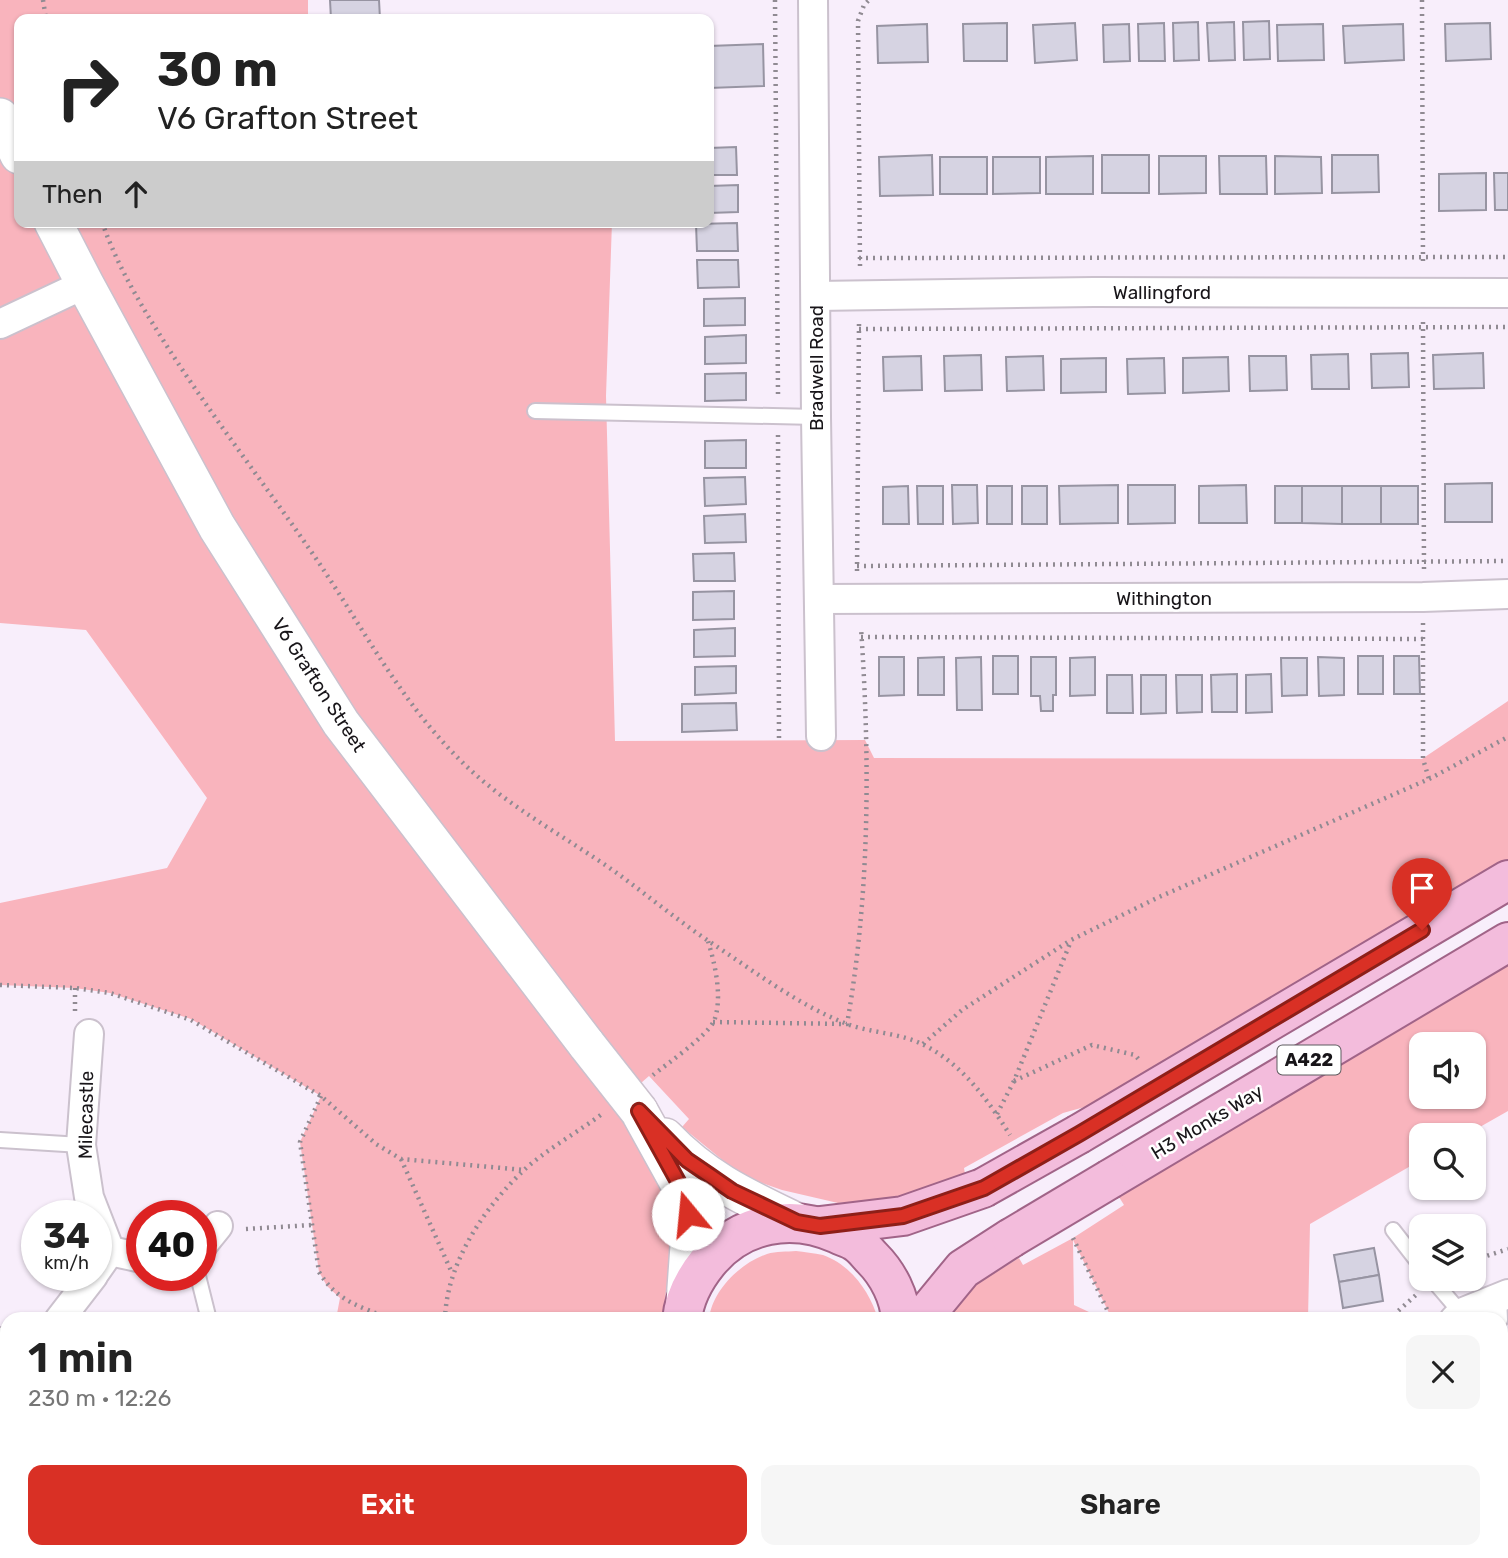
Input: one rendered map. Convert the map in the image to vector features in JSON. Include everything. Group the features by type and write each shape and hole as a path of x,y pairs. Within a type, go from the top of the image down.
{"main road":[{"name":"A422","path":"683,1312 697,1275 716,1252 740,1235 767,1224 808,1224 903,1216 984,1188 1508,880"},
{"name":"H3 Monks Way","path":"928,1312 963,1269 1011,1238 1428,988 1508,943"},
{"path":"808,1224 856,1242 884,1270 900,1312"}],"street":[{"name":"Bradwell Road","path":"813,0 821,736"},
{"path":"0,117 14,145"},
{"name":"V6 Grafton Street","path":"56,228 217,527 341,723 587,1045 632,1100 687,1160 732,1191 808,1224"},
{"path":"0,324 85,284"},
{"name":"Wallingford","path":"816,296 1094,292 1508,293"},
{"name":"Withington","path":"819,599 1423,597 1508,594"},
{"name":"Milecastle","path":"89,1034 81,1145 90,1200"},
{"name":"V6 Grafton Street","path":"632,1100 686,1196 690,1232 682,1312"},
{"path":"65,1312 81,1291"},
{"path":"1471,1312 1503,1303"}],"lane":[{"path":"535,411 816,418"},
{"path":"0,1140 81,1145"},
{"path":"1392,1230 1409,1251"},
{"path":"202,1291 207,1312"},
{"path":"1440,1291 1454,1312"}],"path":[{"path":"775,0 779,739"},
{"path":"1422,0 1423,759 1429,779"},
{"path":"104,228 114,258 181,369 309,548 419,717 460,760 533,820 615,872 708,940 803,1002 847,1024 923,1044 964,1072 997,1114 1010,1136"},
{"path":"859,258 1508,257"},
{"path":"859,329 1508,327"},
{"path":"857,566 1508,561"},
{"path":"861,637 1423,639"},
{"path":"923,1044 962,1010 1072,940 1159,897 1429,779 1508,737"},
{"path":"446,1312 452,1274 469,1240 492,1206 524,1170 632,1100 713,1022 718,994 708,940"},
{"path":"997,1114 1014,1081 1072,940"},
{"path":"0,985 75,988 110,993 191,1020 321,1096 376,1144 401,1159 524,1170"},
{"path":"1014,1081 1092,1045 1135,1055 1160,1086"},
{"path":"321,1096 300,1142 319,1272 327,1286 341,1298 374,1312"},
{"path":"401,1159 452,1274"},
{"path":"217,1235 312,1225"},
{"path":"1066,1227 1108,1312"},
{"path":"1486,1256 1508,1250"},
{"path":"1397,1312 1420,1291"}],"shaded area":[{"path":"0,0 308,0 308,14 14,14 14,228 612,228 606,396 615,741 865,740 874,758 1422,759 1508,701 1508,880 1160,1086 1063,1113 964,1168 966,1180 905,1199 838,1203 782,1190 742,1176 682,1127 689,1119 649,1076 626,1096 686,1196 679,1312 337,1312 340,1298 327,1286 319,1272 300,1142 321,1096 191,1019 110,993 75,988 0,985 0,903 167,868 207,798 86,630 0,623"},
{"path":"1508,942 1508,1111 1486,1124 1409,1123 1409,1167 1310,1224 1308,1312 1109,1312 1073,1240 1074,1305 1089,1312 953,1312 975,1285 1019,1258 1023,1265 1073,1238 1124,1205 1119,1197 1279,1078"},
{"path":"796,1251 823,1255 842,1265 858,1281 875,1312 710,1312 722,1289 738,1271 757,1258 778,1252"}],"building":[{"path":"330,0 379,0 380,14 331,14"},
{"path":"1269,21 1270,59 1244,60 1243,22"},
{"path":"1198,22 1199,60 1174,61 1173,23"},
{"path":"1234,22 1235,60 1209,61 1207,23"},
{"path":"1007,23 1007,61 964,61 963,24"},
{"path":"1075,23 1077,60 1035,63 1033,25"},
{"path":"1164,23 1165,61 1139,61 1138,24"},
{"path":"1490,23 1491,59 1446,61 1445,24"},
{"path":"927,24 928,62 878,63 877,26"},
{"path":"1129,24 1130,61 1104,62 1103,25"},
{"path":"1323,24 1324,60 1278,61 1277,25"},
{"path":"1403,24 1404,60 1345,63 1343,26"},
{"path":"763,44 764,86 714,88 714,46"},
{"path":"736,147 737,175 714,175 714,148"},
{"path":"932,155 933,195 880,196 879,157"},
{"path":"1102,155 1149,155 1149,193 1102,193"},
{"path":"1332,155 1378,155 1379,192 1332,193"},
{"path":"1093,156 1093,194 1046,194 1046,157"},
{"path":"1159,156 1206,156 1206,193 1159,194"},
{"path":"1219,156 1266,156 1267,194 1220,194"},
{"path":"1275,156 1321,157 1322,193 1275,194"},
{"path":"940,157 987,157 987,194 940,194"},
{"path":"993,157 1040,157 1040,193 993,194"},
{"path":"1486,173 1486,210 1439,211 1439,174"},
{"path":"1494,173 1508,173 1508,210 1495,210"},
{"path":"738,185 738,212 714,213 714,186"},
{"path":"737,223 738,251 697,251 696,228 714,228 714,224"},
{"path":"697,260 738,260 739,287 698,288"},
{"path":"745,298 745,325 704,326 704,299"},
{"path":"746,335 746,363 705,364 705,337"},
{"path":"1408,353 1409,387 1372,388 1371,354"},
{"path":"1483,353 1484,388 1434,389 1433,355"},
{"path":"1348,354 1349,389 1312,389 1311,355"},
{"path":"981,355 982,390 945,391 944,356"},
{"path":"921,356 922,390 884,391 883,357"},
{"path":"1043,356 1044,390 1007,391 1006,357"},
{"path":"1249,356 1286,356 1287,390 1250,391"},
{"path":"1228,357 1229,391 1183,393 1183,358"},
{"path":"1106,358 1106,392 1061,393 1061,359"},
{"path":"1164,358 1165,393 1128,394 1127,359"},
{"path":"746,373 746,400 705,401 705,374"},
{"path":"746,440 746,468 705,468 705,441"},
{"path":"745,477 746,504 705,506 704,478"},
{"path":"1492,483 1492,522 1445,522 1445,484"},
{"path":"952,485 977,485 978,523 953,524"},
{"path":"1118,485 1118,523 1060,524 1059,486"},
{"path":"1128,485 1175,485 1175,523 1128,524"},
{"path":"1246,485 1247,523 1199,523 1199,486"},
{"path":"908,486 909,524 883,524 883,487"},
{"path":"917,486 943,486 943,524 918,524"},
{"path":"987,486 1012,486 1012,524 987,524"},
{"path":"1022,486 1047,486 1047,524 1022,524"},
{"path":"1275,486 1302,486 1302,523 1275,523"},
{"path":"1302,486 1342,486 1342,524 1302,523"},
{"path":"1342,486 1381,486 1381,524 1342,524"},
{"path":"1381,486 1418,486 1418,524 1381,524"},
{"path":"745,514 746,542 705,543 704,516"},
{"path":"734,553 735,581 694,581 693,554"},
{"path":"734,591 734,619 693,620 693,592"},
{"path":"735,628 735,656 694,657 694,630"},
{"path":"993,656 1018,656 1018,694 993,694"},
{"path":"1358,656 1383,656 1383,694 1358,694"},
{"path":"1394,656 1419,656 1420,694 1394,694"},
{"path":"879,657 904,657 904,695 879,696"},
{"path":"944,657 944,695 918,695 918,658"},
{"path":"981,657 982,710 957,710 956,658"},
{"path":"1031,657 1056,657 1056,695 1053,695 1053,711 1041,711 1040,696 1031,696"},
{"path":"1095,657 1095,695 1070,696 1070,658"},
{"path":"1318,657 1344,658 1344,695 1319,696"},
{"path":"1281,658 1307,658 1307,695 1282,696"},
{"path":"736,666 736,693 695,695 695,667"},
{"path":"1237,674 1237,712 1212,712 1211,675"},
{"path":"1271,674 1272,712 1246,713 1246,675"},
{"path":"1107,675 1132,675 1133,713 1107,713"},
{"path":"1141,675 1166,675 1166,713 1141,714"},
{"path":"1176,675 1202,675 1202,712 1177,713"},
{"path":"736,703 737,730 682,732 682,704"},
{"path":"1374,1248 1379,1275 1339,1282 1334,1255"},
{"path":"1379,1275 1383,1301 1343,1308 1339,1282"}],"route":[{"path":"688,1214 686,1196 639,1111 687,1160 732,1191 797,1222 820,1226 903,1216 984,1188 1422,930"}]}
